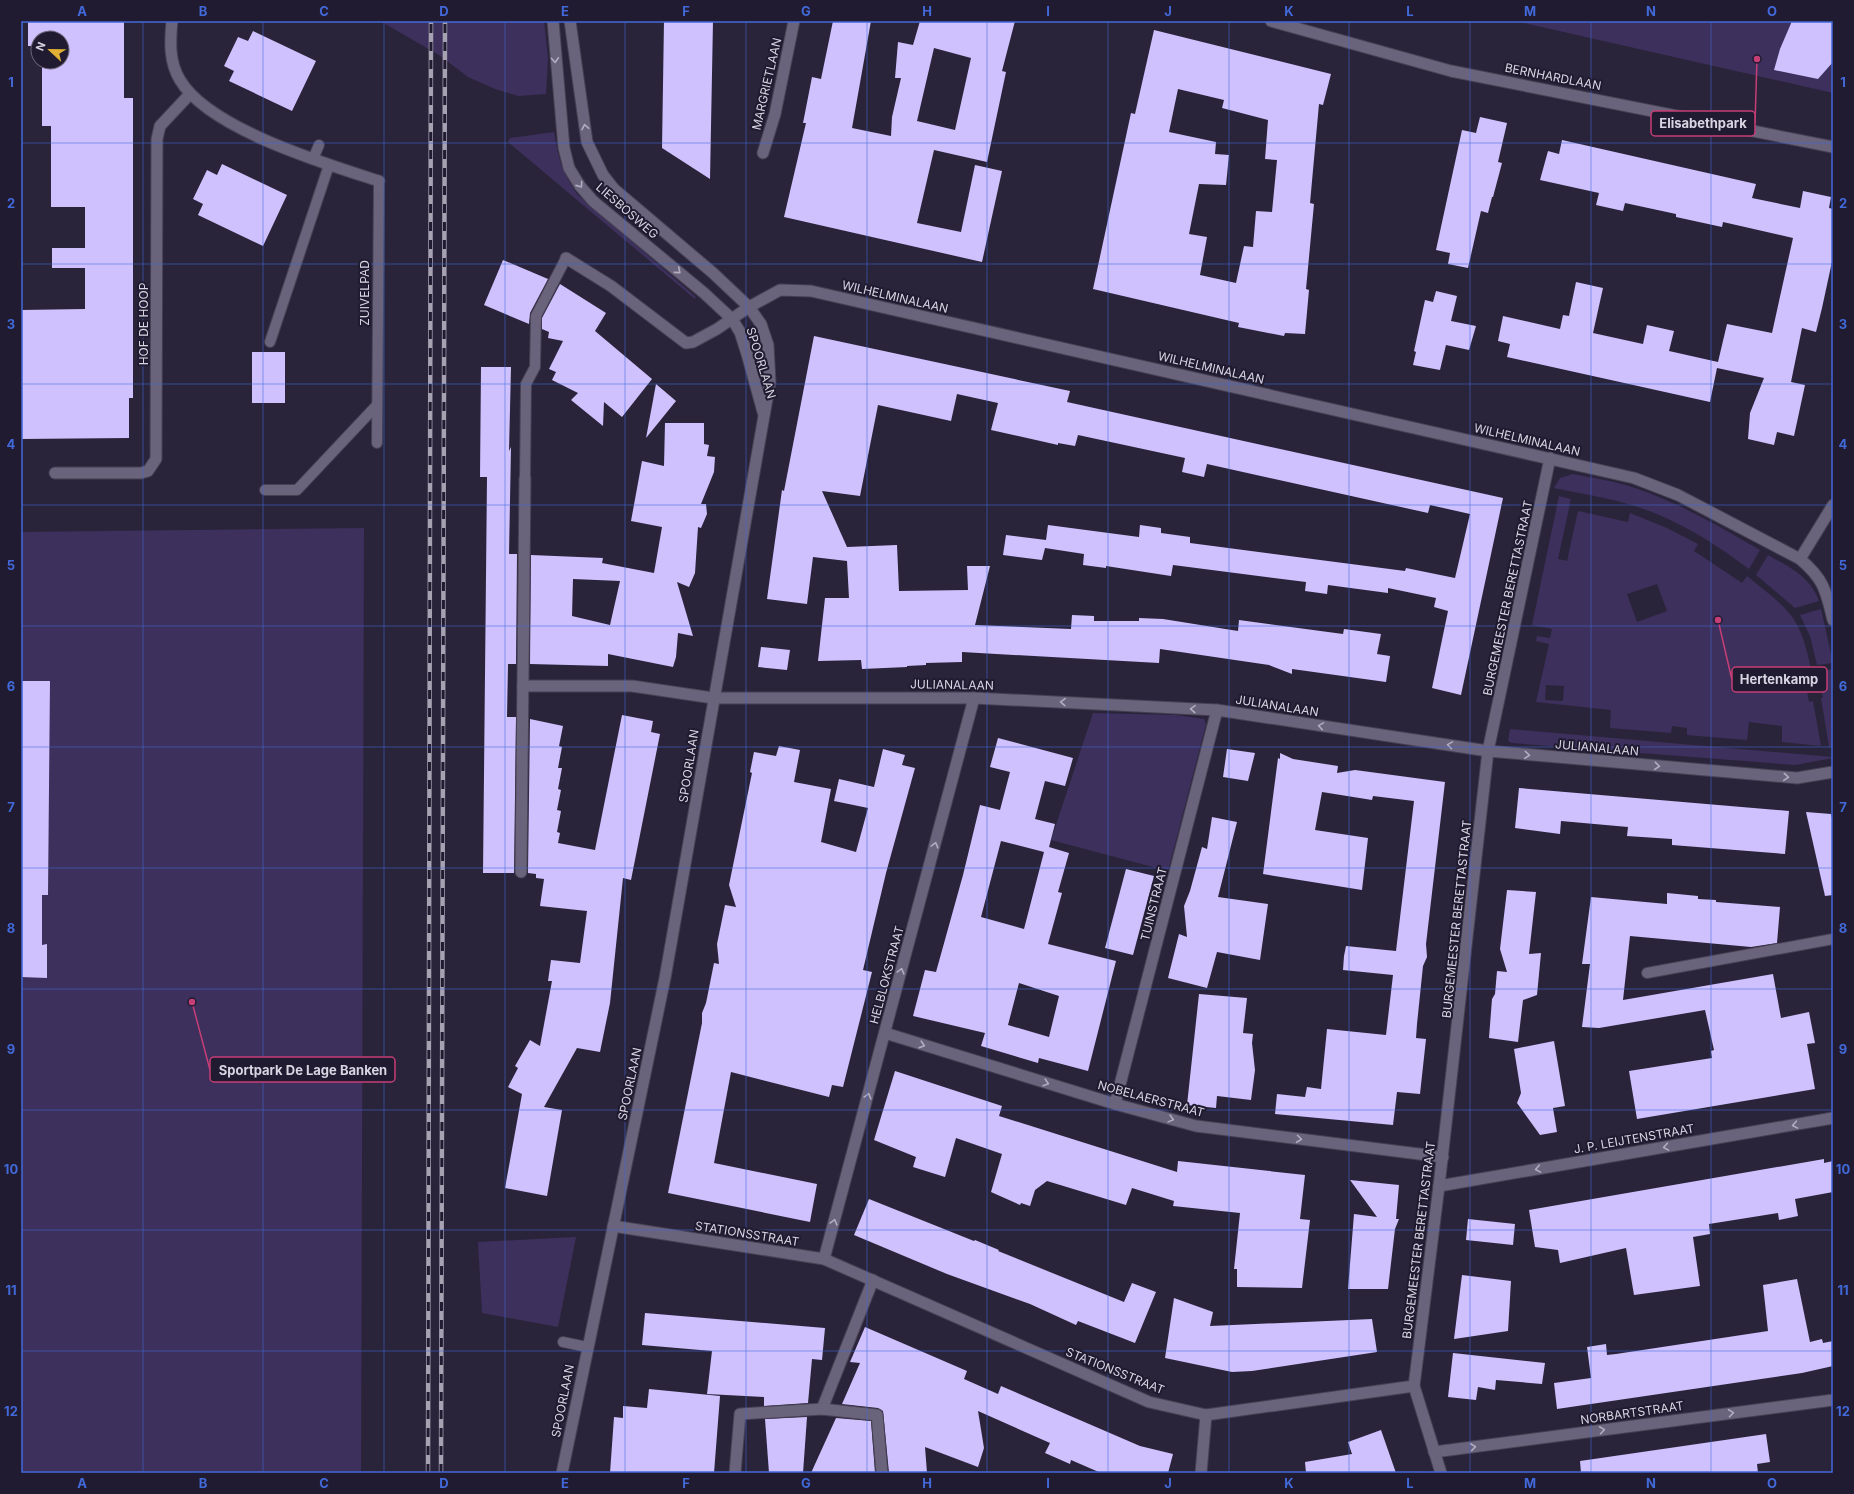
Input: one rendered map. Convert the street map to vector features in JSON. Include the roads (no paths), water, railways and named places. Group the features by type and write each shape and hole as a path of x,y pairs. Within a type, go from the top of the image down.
{"street":[{"path":"172,21 171,47 173,66 180,80 190,94 208,109 270,142 329,165 379,181"},
{"name":"LIESBOSWEG","path":"553,21 558,104 564,148 569,168 580,186 593,201 704,293 732,319"},
{"name":"LIESBOSWEG","path":"570,21 587,142 603,175 614,189 713,273 749,307"},
{"name":"MARGRIETLAAN","path":"763,153 775,114 794,21"},
{"name":"BERNHARDLAAN","path":"1270,21 1451,71 1833,148"},
{"name":"HOF DE HOOP","path":"56,474 141,473 148,471 156,459 157,139 160,126 190,94"},
{"name":"WILHELMINALAAN","path":"566,258 611,286 686,343 693,342 749,307 780,290 811,291 1634,478 1678,495 1800,559 1816,573 1824,586 1833,620"},
{"name":"SPOORLAAN","path":"562,1473 587,1347 614,1226 667,970 713,698 770,382 768,345 761,324 749,307"},
{"name":"SPOORLAAN","path":"732,319 740,332 764,414"},
{"name":"BURGEMEESTER BERETTASTRAAT","path":"1414,1386 1440,1186 1488,751 1550,458"},
{"path":"520,872 525,478"},
{"path":"1800,559 1833,506"},
{"path":"523,686 632,686 713,698"},
{"name":"JULIANALAAN","path":"713,698 974,698 1217,710 1488,751 1796,778 1833,772"},
{"name":"HELBLOKSTRAAT","path":"824,1260 974,698"},
{"name":"TUINSTRAAT","path":"1115,1104 1217,710"},
{"name":"NOBELAERSTRAAT","path":"885,1033 1115,1104 1196,1126 1443,1157"},
{"name":"J. P. LEIJTENSTRAAT","path":"1440,1186 1833,1118"},
{"name":"STATIONSSTRAAT","path":"614,1226 824,1260 873,1280 1149,1402 1206,1415 1414,1386"},
{"path":"822,1409 873,1280"},
{"path":"1414,1386 1441,1473"},
{"name":"NORBARTSTRAAT","path":"1434,1452 1833,1400"},
{"path":"735,1473 740,1414 822,1409 877,1415 882,1473"},
{"path":"1201,1473 1206,1415"}],"lane":[{"path":"313,159 319,145"},
{"path":"270,342 329,165"},
{"name":"ZUIVELPAD","path":"377,443 379,181"},
{"path":"525,478 526,384 535,367 536,316 566,258"},
{"path":"265,490 298,490 377,405"},
{"path":"1647,973 1833,939"},
{"path":"563,1342 587,1347"}],"railway":[{"path":"428,1473 431,21"},
{"path":"441,1473 445,21"}],"place":[{"name":"Elisabethpark","path":"1757,59"},
{"name":"Hertenkamp","path":"1718,620"},
{"name":"Sportpark De Lage Banken","path":"192,1002"}]}
